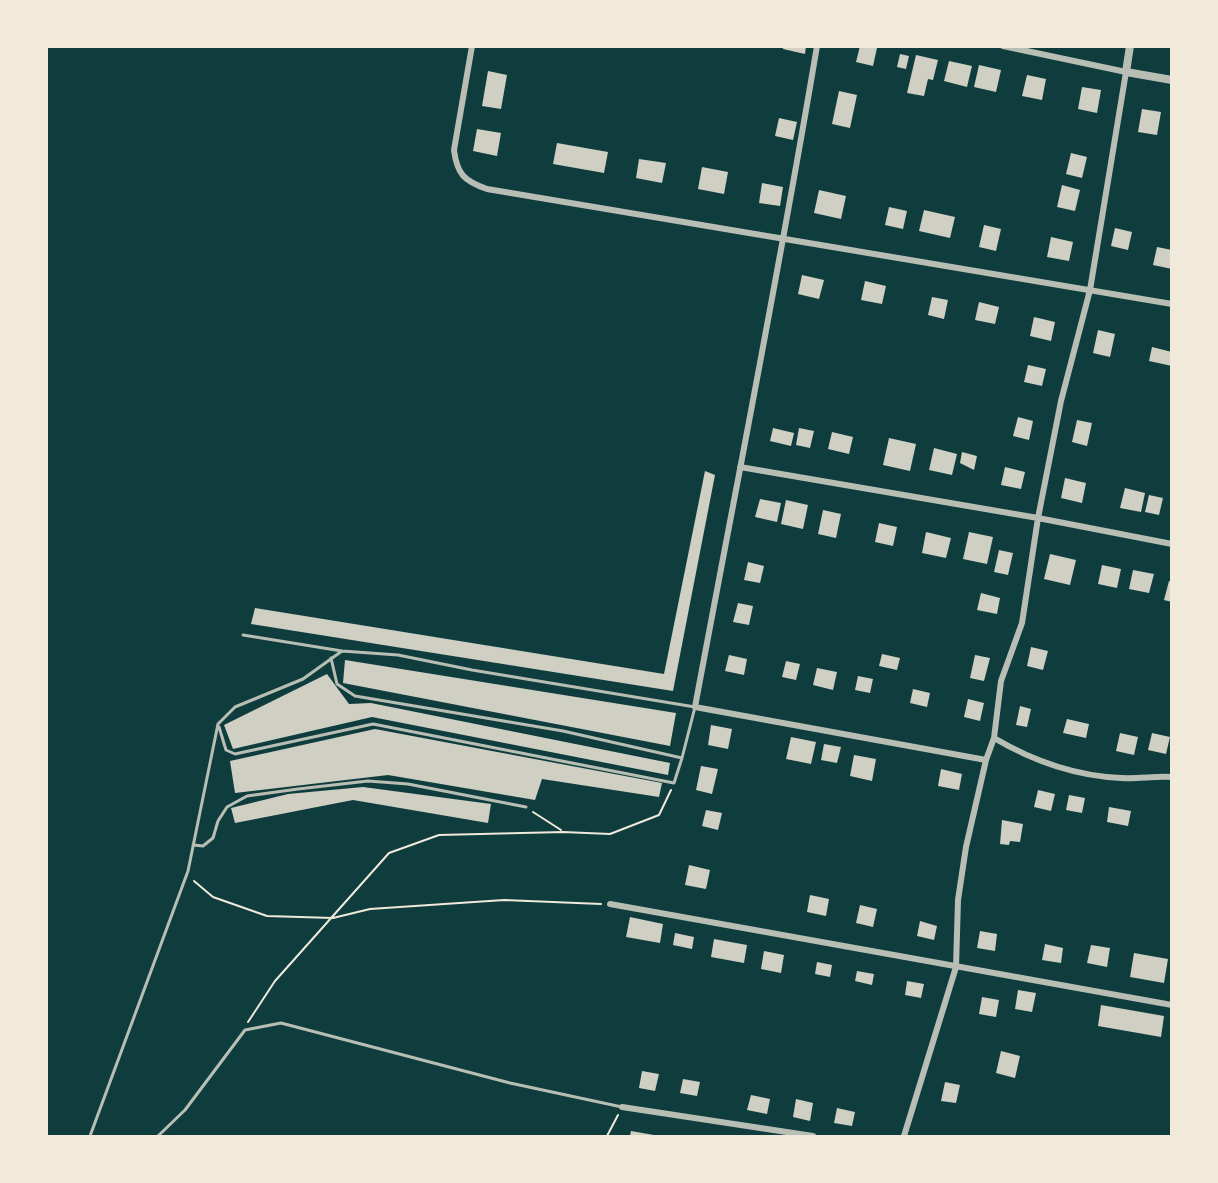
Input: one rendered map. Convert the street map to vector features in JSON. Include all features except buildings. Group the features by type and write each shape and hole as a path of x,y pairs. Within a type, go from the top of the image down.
{"street":[{"path":"472,46 454,150 456,167 468,182 487,189 1172,304"},
{"path":"817,46 785,240 695,707 986,760"},
{"path":"1003,46 1172,80"},
{"path":"904,1137 956,967 961,873 986,760 994,738 1001,681 1023,623 1038,518 1061,402 1090,290 1130,46"},
{"path":"740,467 1038,518 1172,544"},
{"path":"994,738 1039,761 1068,770 1120,778 1172,777"},
{"path":"610,904 1172,1005"},
{"path":"622,1107 813,1137"}],"lane":[{"path":"218,724 226,750 235,754 373,724 674,783 695,707 483,672 398,655 342,651 243,635"},
{"path":"90,1137 186,875 218,724 235,707 303,679 342,651"},
{"path":"331,658 337,684 355,696 563,731 682,758"},
{"path":"193,845 203,846 213,838 218,821 227,807 246,796 368,781 408,784 526,807"},
{"path":"158,1137 191,1102 245,1030 268,1024 295,1025 510,1083 622,1107"}],"path":[{"path":"245,1030 253,1011 275,981 389,853 439,835 563,832 610,834 642,824 659,815 674,783"},
{"path":"526,807 563,832"},
{"path":"186,875 213,897 267,916 333,918 370,909 504,900 610,904"},
{"path":"607,1137 622,1107"}]}
